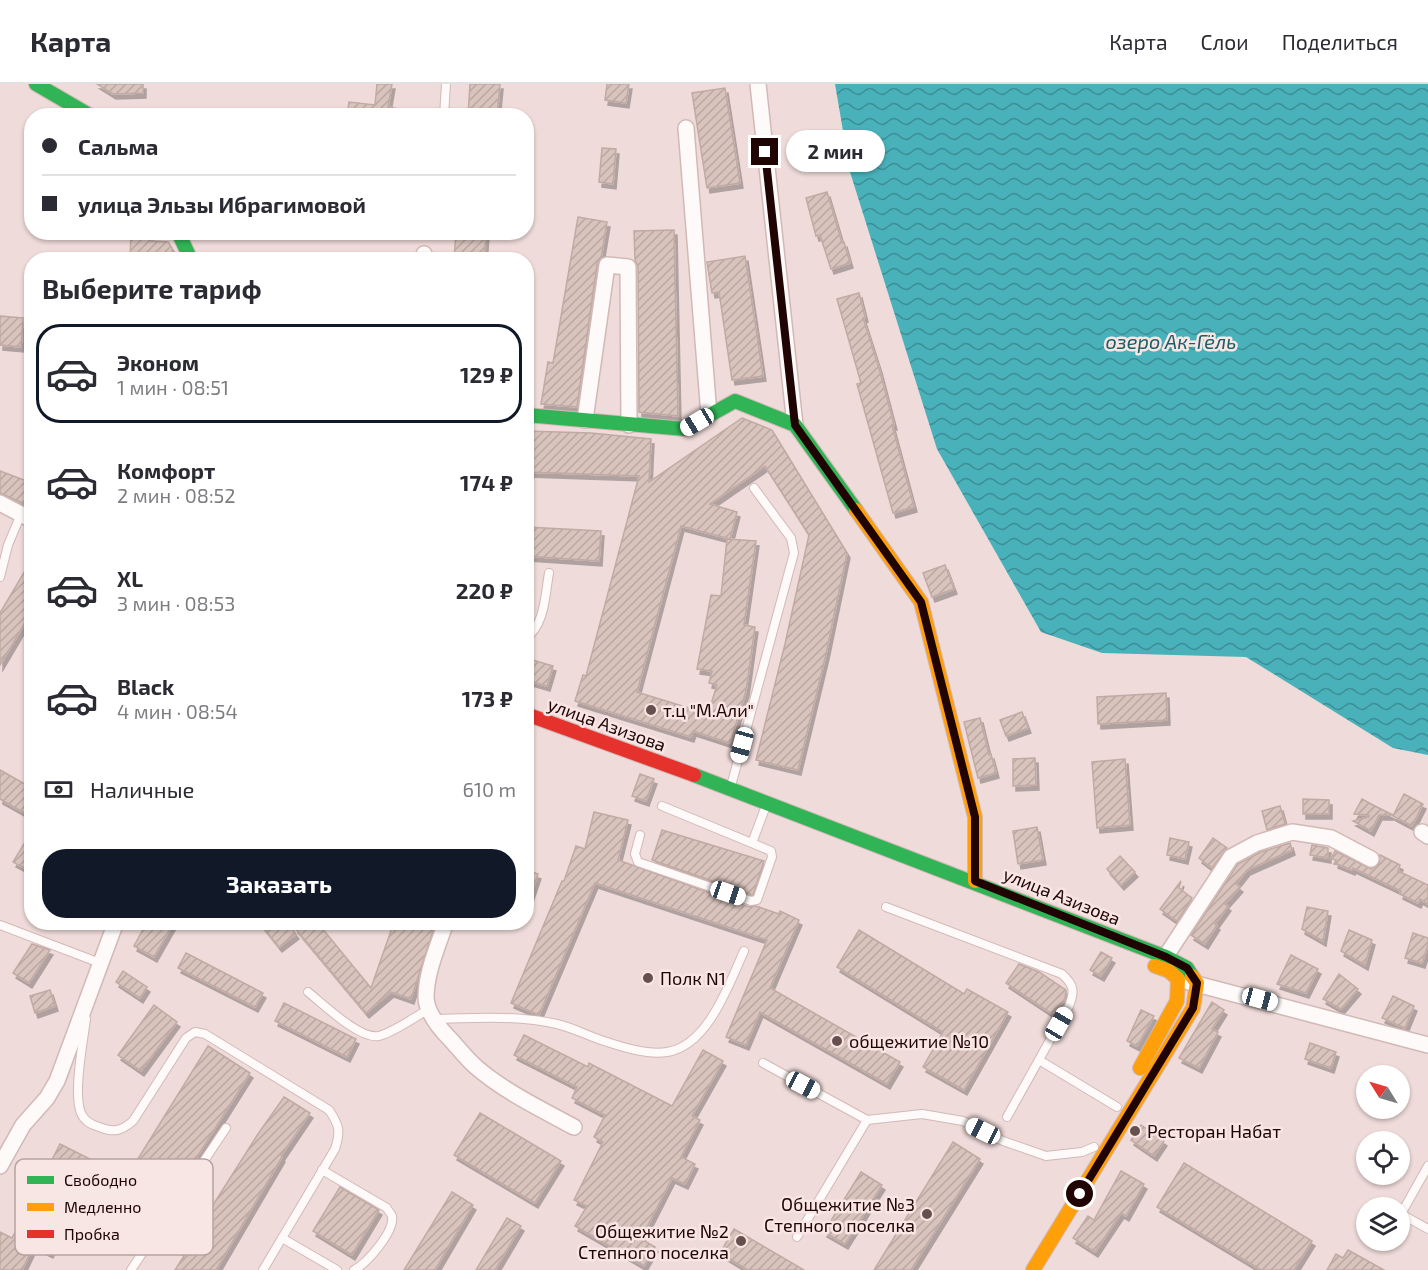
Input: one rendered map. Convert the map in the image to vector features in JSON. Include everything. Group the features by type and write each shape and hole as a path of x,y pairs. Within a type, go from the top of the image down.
{"main road":[{"path":"36,84 86,108"},
{"path":"57,84 89,108"},
{"path":"534,416 685,429 735,401 795,425 921,602 975,817 975,881"},
{"name":"улица Азизова","path":"534,717 731,788 975,881 1162,962 1178,979"},
{"name":"улица Азизова","path":"534,730 764,811 1162,962 1187,968 1197,983"},
{"path":"1019,1270 1094,1147 1178,1001 1178,979"},
{"path":"1033,1270 1193,1008 1197,983"}],"street":[{"path":"758,84 795,425"},
{"path":"686,128 709,415"},
{"path":"585,420 607,265 628,267 629,425"},
{"path":"0,503 24,516"},
{"path":"1162,962 1231,857 1257,843 1292,832 1331,838 1371,859"},
{"path":"0,1166 5,1143 47,1098 57,1081 113,930"},
{"path":"443,930 433,961 426,998 431,1014 441,1030 476,1067 522,1098 574,1127"},
{"path":"1178,979 1428,1045"}],"lane":[{"path":"444,108 446,84"},
{"path":"731,788 794,553 791,538 754,488"},
{"path":"0,577 8,545 24,520"},
{"path":"534,630 541,618 549,573"},
{"path":"640,835 634,854 638,862 754,901 759,897 772,854 768,849 662,806"},
{"path":"752,843 764,811"},
{"path":"886,907 1062,974 1071,983 1074,993 1070,1006 1007,1117"},
{"path":"0,925 100,963"},
{"path":"308,992 345,1022 363,1033 376,1037 431,1014 491,1017 554,1024 579,1030 603,1041 642,1051 667,1052 685,1046 703,1029 720,1003 744,951"},
{"path":"89,993 78,1098 81,1115 91,1124 108,1131 121,1131 133,1121 186,1038 195,1032 205,1034 329,1110 338,1124 339,1137 335,1149 263,1270"},
{"path":"1040,1060 1117,1107"},
{"path":"763,1063 867,1120 922,1114 963,1121 1003,1141 1046,1156 1082,1152 1094,1147"},
{"path":"797,1238 867,1120"},
{"path":"205,1159 226,1128"},
{"path":"1428,1166 1401,1214 1428,1229"},
{"path":"322,1170 387,1208 392,1216 391,1225 373,1254 362,1266 354,1270"},
{"path":"282,1238 337,1270"},
{"path":"131,1270 141,1255"}],"water":[{"name":"озеро Ак-Гёль","path":"835,84 1428,84 1428,755 1393,748 1246,657 1102,653 1041,632 937,449 850,172"}],"building":[{"path":"97,84 143,84 143,93 113,94"},
{"path":"377,84 392,84 388,107 394,108 348,108 349,102 375,105"},
{"path":"470,84 500,84 498,108 468,108"},
{"path":"607,84 629,84 626,103 605,100"},
{"path":"725,88 740,183 707,188 692,93"},
{"path":"602,148 616,149 613,184 599,182"},
{"path":"827,192 850,263 831,269 820,235 816,236 806,198"},
{"path":"578,217 607,222 601,258 597,264 577,407 541,404 548,362 553,363"},
{"path":"674,230 678,416 639,412 638,267 635,260 634,231"},
{"path":"131,240 168,242 172,248 172,252 130,252"},
{"path":"455,240 485,240 485,252 455,252"},
{"path":"745,256 763,376 732,380 719,292 712,293 707,262"},
{"path":"859,293 865,317 863,318 879,368 914,507 893,513 857,384 861,383 837,299"},
{"path":"0,316 23,318 21,347 0,345"},
{"path":"742,418 772,430 847,553 798,770 756,760 809,535 765,466 710,504 737,512 730,539 681,526 637,692 708,714 717,685 709,683 712,671 697,669 711,595 721,596 727,539 756,541 744,625 755,627 746,691 730,743 693,731 691,737 575,701 583,675 586,676 639,476 534,472 534,431 591,433 651,439 649,482"},
{"path":"0,471 24,480 24,504 0,493"},
{"path":"534,527 601,531 599,561 534,557"},
{"path":"945,565 954,589 932,597 923,573"},
{"path":"24,572 24,624 0,665 0,613"},
{"path":"534,660 553,666 547,686 534,682"},
{"path":"1166,693 1167,720 1098,724 1097,697"},
{"path":"1022,712 1028,728 1006,736 1000,720"},
{"path":"980,718 996,773 978,778 964,722"},
{"path":"1035,758 1036,785 1013,786 1013,759"},
{"path":"1125,759 1130,825 1097,828 1092,762"},
{"path":"0,770 24,784 24,812 0,799"},
{"path":"640,774 654,779 646,801 632,796"},
{"path":"1404,794 1423,804 1412,826 1393,816"},
{"path":"1303,799 1329,800 1329,814 1303,814"},
{"path":"1362,799 1393,815 1379,815 1371,831 1353,821 1369,817 1369,815 1354,814"},
{"path":"1280,806 1285,824 1267,830 1262,811"},
{"path":"594,812 628,820 618,860 749,907 756,906 779,914 780,911 799,920 770,988 900,1062 887,1084 760,1012 746,1045 726,1037 767,940 595,883 539,1015 511,1003 562,881 564,881 576,846 585,849"},
{"path":"1037,827 1043,860 1018,864 1013,831"},
{"path":"662,830 764,861 753,895 652,860"},
{"path":"1170,838 1189,842 1185,859 1167,855"},
{"path":"1213,838 1227,848 1212,868 1199,858"},
{"path":"1290,843 1292,850 1247,870 1236,884 1240,887 1225,904 1228,906 1215,924 1217,925 1205,944 1191,935 1238,864 1261,852"},
{"path":"24,844 24,868 13,862"},
{"path":"1312,845 1328,848 1328,858 1310,855"},
{"path":"1335,851 1371,869 1379,864 1380,855 1400,865 1398,871 1428,885 1428,904 1420,899 1418,903 1400,894 1401,891 1353,868 1352,870 1335,863 1336,860 1331,859"},
{"path":"1120,856 1135,872 1121,885 1107,869"},
{"path":"534,873 538,874 534,886"},
{"path":"1181,881 1179,888 1192,898 1177,921 1160,909"},
{"path":"1307,907 1328,911 1323,941 1302,929"},
{"path":"143,930 169,930 154,957 134,946"},
{"path":"265,930 293,930 296,934 279,947"},
{"path":"297,930 324,930 371,988 391,930 433,930 411,999 391,992 366,1013"},
{"path":"859,930 964,994 967,989 1008,1012 964,1090 923,1067 943,1032 837,967"},
{"path":"1349,930 1372,940 1365,965 1341,951"},
{"path":"1413,933 1428,938 1422,963 1405,958"},
{"path":"32,944 50,950 29,983 13,973"},
{"path":"1101,952 1112,958 1101,976 1090,970"},
{"path":"186,953 263,993 255,1007 178,968"},
{"path":"1291,955 1318,969 1306,993 1277,984"},
{"path":"1019,964 1039,972 1066,990 1065,999 1054,1015 1006,983"},
{"path":"123,971 147,987 140,998 116,982"},
{"path":"1339,974 1358,989 1341,1009 1323,999"},
{"path":"50,990 55,1006 35,1013 30,996"},
{"path":"1393,996 1414,1006 1405,1028 1382,1018"},
{"path":"1212,1002 1224,1010 1212,1029 1218,1032 1199,1068 1179,1058"},
{"path":"284,1003 356,1039 347,1057 275,1021"},
{"path":"154,1005 177,1022 141,1071 118,1055"},
{"path":"1141,1010 1154,1016 1137,1046 1127,1041"},
{"path":"524,1035 588,1067 589,1063 672,1106 703,1050 723,1061 692,1116 700,1120 681,1157 695,1164 685,1184 672,1178 641,1239 655,1247 644,1266 575,1226 587,1206 574,1200 603,1142 594,1137 605,1115 572,1098 577,1087 514,1055"},
{"path":"1310,1043 1336,1052 1331,1068 1305,1059"},
{"path":"208,1046 250,1073 196,1159 138,1159"},
{"path":"284,1097 310,1113 281,1156 216,1270 175,1270 183,1255 213,1255 213,1205"},
{"path":"480,1113 561,1161 535,1203 454,1155"},
{"path":"1141,1125 1164,1141 1154,1156 1131,1140"},
{"name":"Общежитие №3 Степного поселка","path":"953,1142 980,1159 911,1270 874,1270"},
{"path":"60,1144 90,1159 52,1159"},
{"path":"1184,1163 1312,1241 1294,1270 1261,1270 1157,1207"},
{"path":"1121,1171 1144,1184 1126,1216 1121,1213 1095,1252 1073,1238 1088,1216 1094,1220"},
{"path":"861,1172 882,1185 845,1244 824,1232"},
{"path":"340,1187 379,1210 352,1255 313,1231"},
{"path":"452,1192 473,1205 435,1270 404,1270"},
{"path":"507,1218 521,1226 495,1270 476,1270"},
{"name":"Общежитие №2 Степного поселка","path":"734,1229 804,1270 748,1270 720,1253"},
{"path":"0,1232 12,1238 15,1232 15,1255 29,1255 22,1270 0,1270"},
{"path":"1348,1250 1384,1270 1327,1270 1336,1254 1343,1258"}],"traffic: fast":[{"path":"36,84 77,108"},
{"path":"182,240 187,252"},
{"path":"534,416 685,429 735,401 795,425 856,510"},
{"path":"694,775 1166,957 1187,968 1192,976"}],"traffic: slow":[{"path":"856,510 921,602 975,817 975,881"},
{"path":"1140,1068 1177,1001 1178,979 1169,971 1155,966"},
{"path":"1033,1270 1193,1008 1197,983 1192,976"}],"traffic: jam":[{"path":"534,717 694,775"}],"place":[{"name":"т.ц \"М.Али\"","path":"651,710"},
{"name":"Полк N1","path":"648,978"},
{"name":"общежитие №10","path":"837,1041"},
{"name":"Ресторан Набат","path":"1135,1131"},
{"name":"Общежитие №3 Степного поселка","path":"927,1214"},
{"name":"Общежитие №2 Степного поселка","path":"741,1241"}],"route":[{"path":"765,152 795,425 921,602 975,817 975,881 1166,957 1187,968 1197,983 1193,1008 1080,1194"}]}
